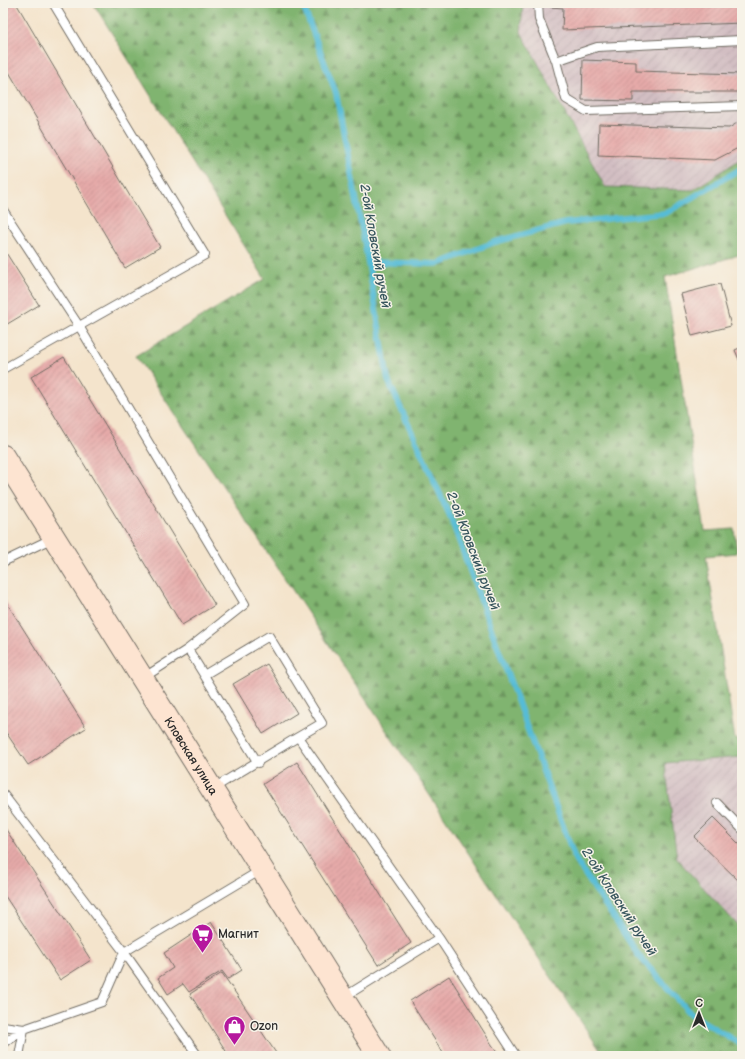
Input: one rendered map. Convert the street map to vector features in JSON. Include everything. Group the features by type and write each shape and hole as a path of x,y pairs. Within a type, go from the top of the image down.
{"street":[{"name":"Кловская улица","path":"3,456 378,1056"}],"lane":[{"path":"3,369 205,255 53,3"},
{"path":"538,3 539,19 556,61 566,99 586,112 742,106"},
{"path":"556,61 597,47 742,40"},
{"path":"3,210 79,326 245,604 188,649 142,679"},
{"path":"3,562 54,538"},
{"path":"204,675 269,636 322,722 258,763 211,789"},
{"path":"188,649 258,763"},
{"path":"298,737 439,938 516,1056"},
{"path":"3,794 124,952 198,1056"},
{"path":"717,803 742,829"},
{"path":"3,1043 24,1029 102,1002 124,952 262,870"},
{"path":"342,998 439,938"},
{"path":"3,1026 24,1029"},
{"path":"19,1056 24,1029"}],"shaded area":[{"path":"523,3 742,3 742,158 693,190 605,187 521,32"},
{"path":"742,757 742,930 677,859 665,763"}],"green space":[{"path":"93,3 523,3 521,32 605,187 693,190 742,158 742,254 665,277 705,531 734,529 737,553 706,556 735,739 742,739 742,757 665,763 677,859 742,930 742,1056 604,1056 136,356 265,279"}],"building":[{"path":"3,3 16,3 160,247 125,268 3,62"},
{"path":"550,3 742,3 742,23 562,30 563,8 550,7"},
{"path":"583,60 636,62 636,71 742,74 742,92 633,92 633,101 582,100"},
{"path":"742,120 742,146 715,160 598,155 599,124 729,128"},
{"path":"3,248 39,305 4,326 3,324"},
{"path":"720,284 731,326 692,336 681,294"},
{"path":"742,347 742,367 735,350"},
{"path":"64,357 215,605 182,625 31,377"},
{"path":"3,597 86,728 28,765 3,728"},
{"path":"267,664 297,713 263,734 233,684"},
{"path":"297,762 411,943 378,965 263,784"},
{"path":"713,818 742,847 742,884 694,837"},
{"path":"3,825 91,960 60,980 3,893"},
{"path":"211,922 242,970 228,979 222,971 189,992 183,984 168,994 158,978 173,968 164,953"},
{"path":"222,973 278,1056 229,1056 190,994"},
{"path":"449,976 499,1056 445,1056 410,1001"}],"waterway":[{"name":"2-ой Кловский ручей","path":"302,3 336,93 365,245 388,380 450,516 575,859 639,956 691,1014 742,1045"},
{"path":"368,262 438,264 495,242 566,223 666,213 742,168"}],"place":[{"name":"Магнит","path":"202,954"},
{"name":"Ozon","path":"234,1046"}]}
